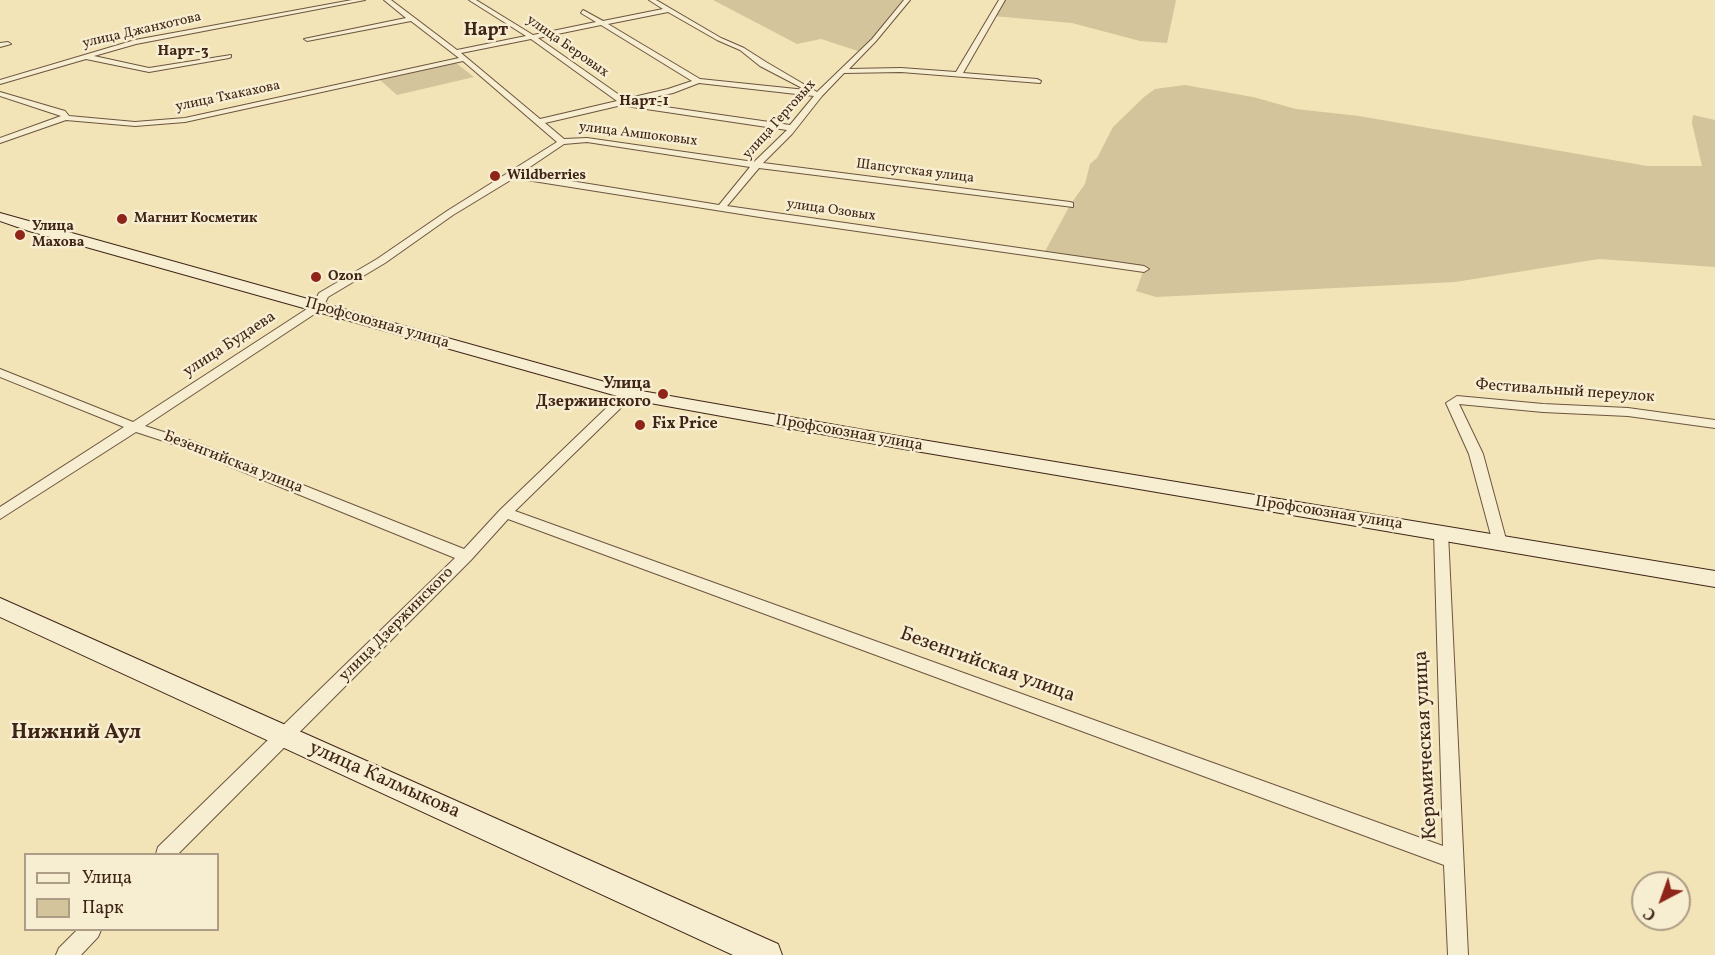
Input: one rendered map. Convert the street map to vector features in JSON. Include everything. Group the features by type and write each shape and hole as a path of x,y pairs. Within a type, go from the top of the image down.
{"street":[{"name":"улица Джанхотова","path":"0,82 135,42 362,0"},
{"name":"улица Амшоковых","path":"387,0 456,52 562,142 587,140 757,164"},
{"name":"улица Беровых","path":"472,0 532,37 622,102 647,108 792,128"},
{"path":"652,0 819,94"},
{"name":"улица Герговых","path":"721,208 819,94 861,52 907,0"},
{"path":"958,75 1002,0"},
{"path":"456,52 668,10"},
{"path":"583,12 698,81"},
{"path":"307,39 410,19"},
{"path":"85,56 154,70 229,56"},
{"name":"улица Тхакахова","path":"0,94 62,113 65,118 135,124 185,120 464,59"},
{"path":"843,71 901,70 1037,81"},
{"path":"539,122 698,81 819,94"},
{"path":"0,141 65,118"},
{"name":"улица Будаева","path":"0,514 318,308 322,295 381,261 450,213 514,175 562,142"},
{"name":"Шапсугская улица","path":"757,164 833,176 1070,205"},
{"name":"улица Озовых","path":"514,175 721,208 1144,269"},
{"name":"Профсоюзная улица","path":"1,219 628,394 898,442 1715,579"},
{"name":"Безенгийская улица","path":"0,373 134,426 187,444 424,541 466,555"},
{"name":"улица Дзержинского","path":"167,853 466,555 505,513 628,394"},
{"name":"Фестивальный переулок","path":"1500,543 1476,454 1452,403 1457,400 1544,408 1628,412 1715,424"},
{"name":"Безенгийская улица","path":"505,513 1454,860"},
{"name":"Керамическая улица","path":"1441,533 1458,955"},
{"name":"улица Калмыкова","path":"0,607 767,955"},
{"path":"66,955 90,931"}],"green space":[{"path":"713,0 907,0 861,52 821,39 797,44"},
{"path":"1002,0 1176,0 1167,43 1140,41 1072,23 993,16"},
{"path":"456,63 474,77 397,95 380,80"},
{"path":"1185,85 1253,97 1296,109 1359,116 1647,166 1702,166 1692,123 1693,115 1715,120 1715,267 1599,259 1455,282 1156,297 1136,291 1144,269 1043,255 1070,205 1085,184 1090,164 1097,158 1113,127 1155,89"}],"place":[{"name":"Wildberries","path":"495,176"},
{"name":"Магнит Косметик","path":"122,219"},
{"name":"Улица Махова","path":"20,235"},
{"name":"Ozon","path":"316,277"},
{"name":"Улица Дзержинского","path":"663,394"},
{"name":"Fix Price","path":"640,425"}],"district":[{"name":"Нарт","path":"486,32"},
{"name":"Нарт-3","path":"183,52"},
{"name":"Нарт-1","path":"644,102"},
{"name":"Нижний Аул","path":"76,734"}]}
